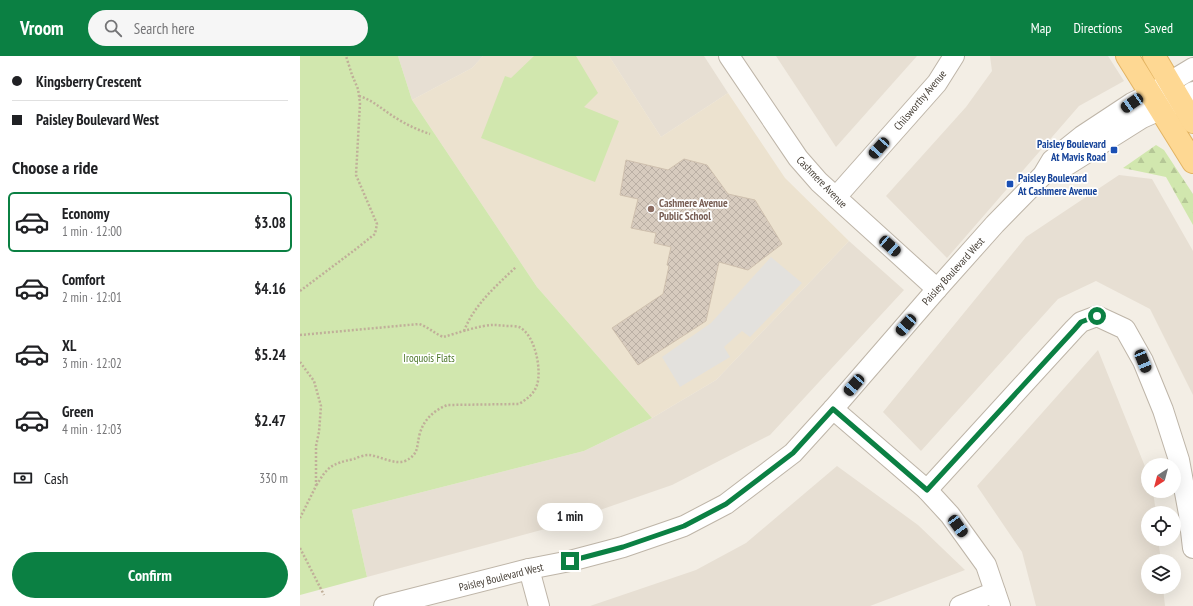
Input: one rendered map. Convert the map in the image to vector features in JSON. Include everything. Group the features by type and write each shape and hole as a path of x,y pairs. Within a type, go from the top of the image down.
{"main road":[{"path":"1128,56 1193,162"},
{"path":"1154,56 1181,92 1193,122"}],"street":[{"name":"Cashmere Avenue","path":"729,56 798,158 819,182 937,289"},
{"name":"Chilsworthy Avenue","path":"836,197 937,83 954,56"},
{"name":"Paisley Boulevard West","path":"384,606 623,547 684,526 726,504 793,453 1010,207 1043,175 1052,160 1082,136 1132,103 1155,102 1181,92 1193,68"},
{"path":"927,490 1081,322 1097,316 1125,330 1143,361 1163,410 1179,460 1189,514 1193,548"},
{"path":"833,409 927,490 950,515 986,565 997,599 960,606"},
{"path":"529,569 539,606"}],"path":[{"path":"300,291 375,234 378,224 356,175 360,103 358,89 346,56"},
{"path":"359,96 366,98 395,118 430,134"},
{"path":"464,331 478,306 516,267"},
{"path":"300,336 419,324 428,327 436,334 443,337 493,325 518,326 532,342 537,354 539,374 537,385 529,398 519,404 447,405 439,408 429,416 422,425 417,450 412,458 402,462 368,455 336,463 324,473 300,518"},
{"path":"300,362 314,381 321,406 316,446 316,486"},
{"path":"300,548 324,595"}],"shaded area":[{"path":"398,56 483,56 472,68 412,100"},
{"name":"Cashmere Avenue Public School","path":"483,56 609,56 661,137 728,93 785,178 849,241 716,380 652,418 537,287 412,100 472,68"},
{"path":"609,56 704,56 728,93 661,137"},
{"path":"776,56 917,56 836,147"},
{"path":"990,56 1108,56 1124,81 1079,106 947,258 886,196 966,107 992,71"},
{"path":"1119,175 1152,179 1193,251 1193,395 1150,309 1096,281 1058,299 921,451 883,412 1026,237"},
{"path":"849,241 904,290 770,435 672,485 545,529 367,577 352,510 584,451 652,418 716,380"},
{"path":"771,257 802,283 750,337 742,331 724,347 730,357 680,387 662,357 711,323"},
{"path":"1098,350 1142,458 1141,498 1154,498 1155,506 1141,506 1141,546 1159,546 1160,554 1141,554 1141,594 1164,594 1165,606 1036,606 1022,552 977,486"},
{"path":"837,466 918,525 965,570 870,606 590,606 696,570 746,543"}],"green space":[{"name":"Iroquois Flats","path":"300,56 398,56 412,100 537,287 652,418 584,451 352,510 367,577 300,595"},
{"path":"534,56 576,56 598,93 584,107 619,121 595,182 481,138 505,76 511,78"},
{"path":"1156,145 1164,150 1193,194 1193,225 1166,177 1123,168"}],"building":[{"path":"684,159 707,165 728,194 755,200 782,244 748,270 719,262 706,321 638,365 612,328 663,294 669,266 667,265 671,247 654,243 656,233 631,228 638,199 620,195 626,160 668,170"}],"place":[{"name":"Paisley Boulevard At Mavis Road","path":"1114,150"},
{"name":"Paisley Boulevard At Cashmere Avenue","path":"1010,184"},
{"name":"Cashmere Avenue Public School","path":"651,209"}],"route":[{"path":"570,561 623,547 684,526 726,504 793,453 833,409 927,490 1081,322 1097,316"}]}
